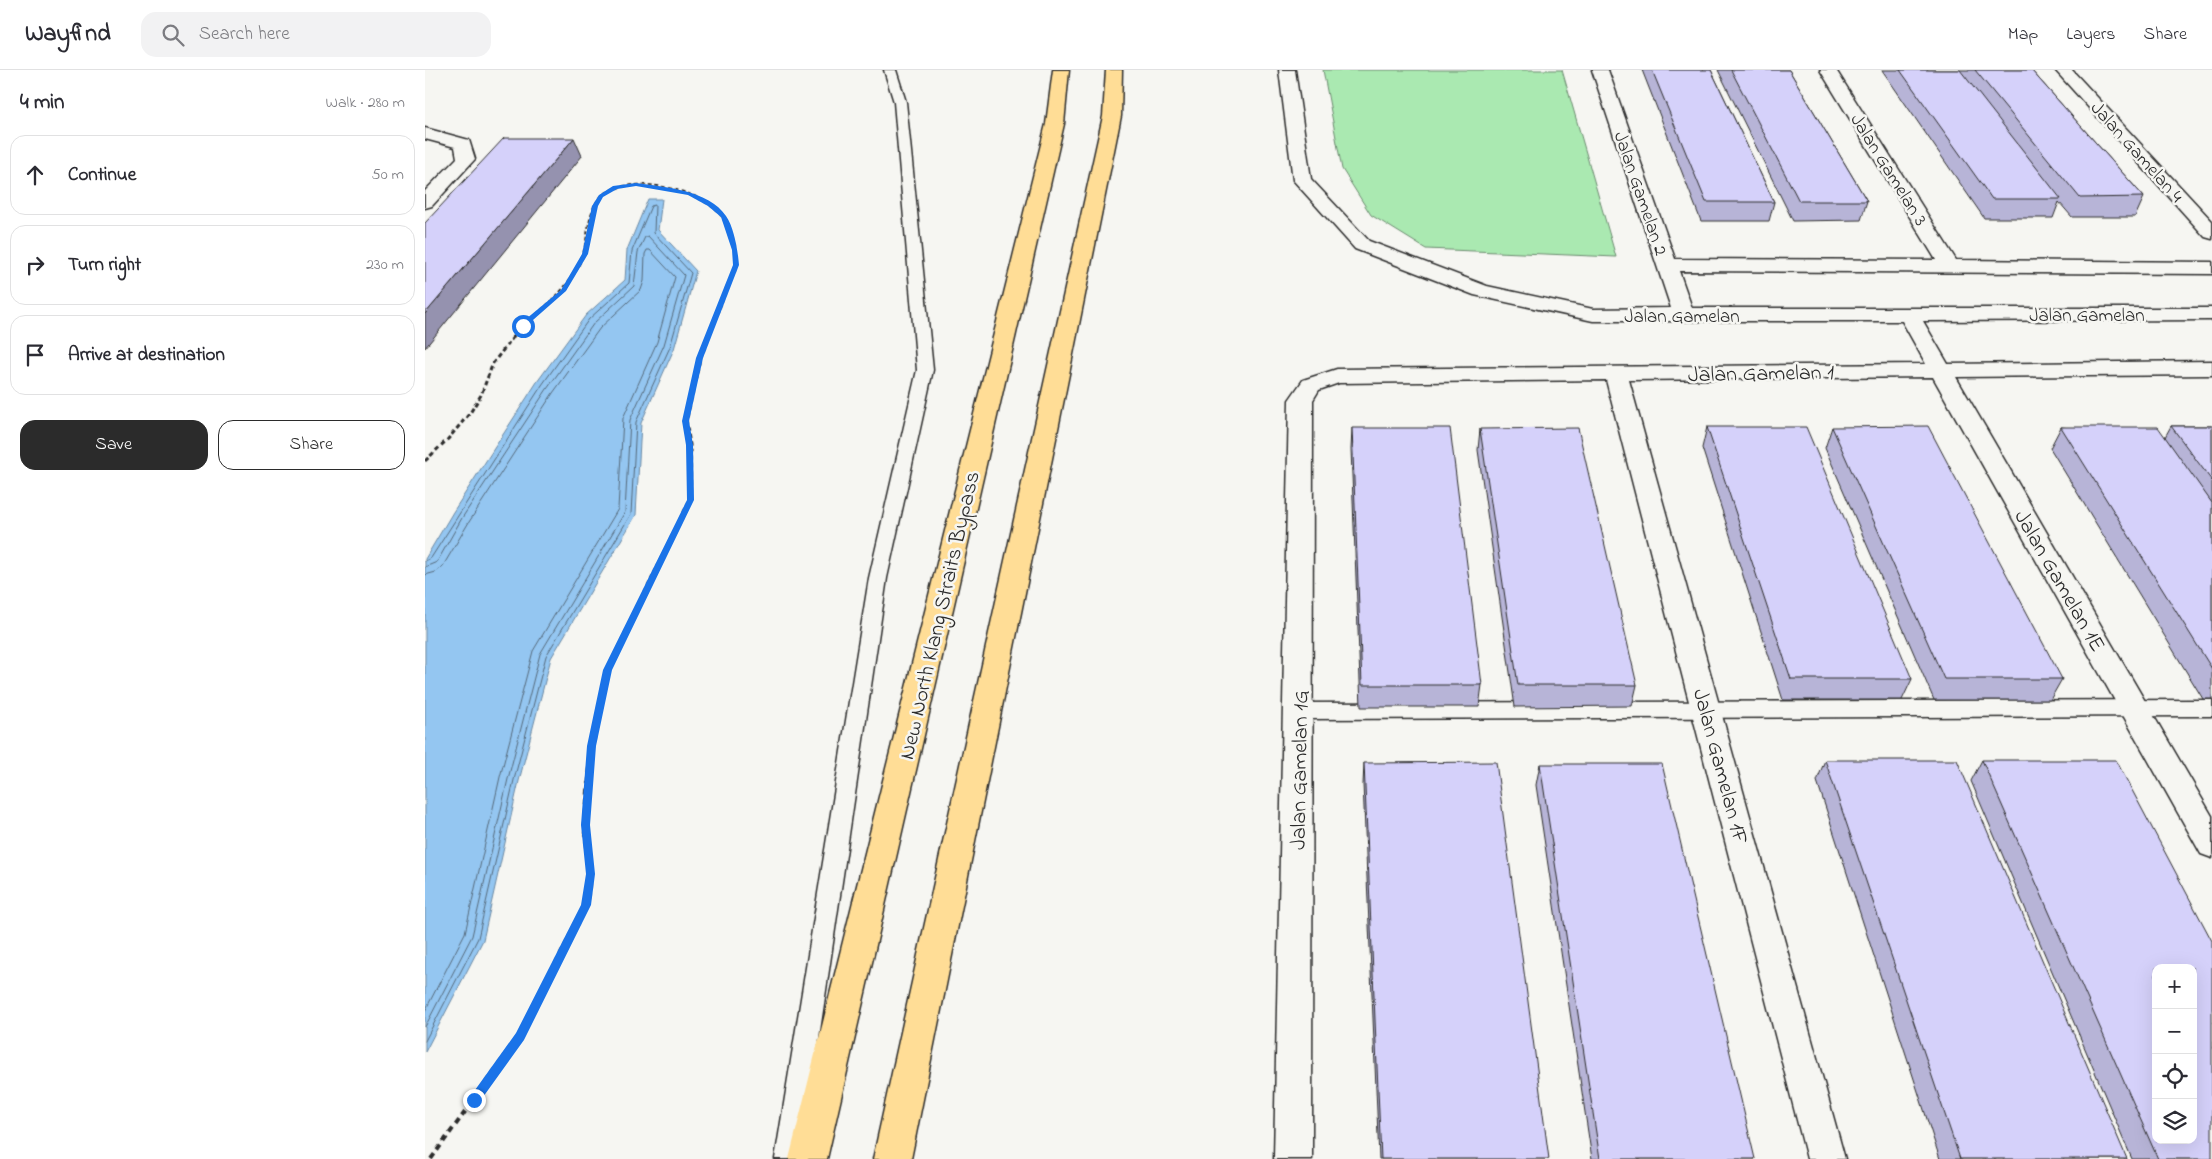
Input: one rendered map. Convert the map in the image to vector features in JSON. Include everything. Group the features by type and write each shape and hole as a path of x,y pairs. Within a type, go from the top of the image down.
{"highway":[{"name":"New North Klang Straits Bypass","path":"808,1159 1055,124 1061,70"},
{"path":"892,1159 1112,116 1114,70"}],"street":[{"name":"Jalan Gamelan","path":"1287,70 1302,180 1362,245 1481,291 1593,315 2212,314"},
{"name":"Jalan Gamelan 2","path":"1600,70 1684,316"},
{"name":"Jalan Gamelan 3","path":"1828,70 1951,268"},
{"name":"Jalan Gamelan 4","path":"2063,70 2212,233"},
{"path":"425,133 463,144 466,160 425,202"},
{"path":"1667,265 2212,268"},
{"name":"Jalan Gamelan 1E","path":"1909,315 2212,845"},
{"name":"Jalan Gamelan 1","path":"1311,385 1337,376 2212,368"},
{"name":"Jalan Gamelan 1F","path":"1616,374 1826,1159"},
{"name":"Jalan Gamelan 1G","path":"1293,1159 1301,400 1311,385"}],"lane":[{"path":"788,1159 878,578 925,370 900,102 890,70"},
{"path":"1299,711 2212,708"}],"path":[{"path":"425,462 448,440 480,396 494,360 523,326 563,291 585,254 595,206 601,196 615,188 636,184 690,193 710,205 723,217 735,250 736,265 700,358 686,421 690,445 690,500 608,670 592,746 585,825 591,874 586,905 520,1036 431,1159"}],"green space":[{"path":"1323,70 1562,70 1616,257 1426,249 1371,215 1342,169"}],"water":[{"path":"648,199 662,199 658,230 696,271 674,349 641,423 636,515 551,658 519,781 483,940 425,1052 425,559 537,382 586,315 625,280 627,250"}],"building":[{"path":"1652,70 1711,70 1774,202 1706,202"},
{"path":"1731,70 1789,70 1867,201 1799,201"},
{"path":"1900,70 1960,70 2061,199 1992,199"},
{"path":"1975,70 2031,70 2144,197 2080,198"},
{"path":"504,138 574,138 425,314 425,223"},
{"path":"1928,426 2062,679 1944,679 1832,427"},
{"path":"2171,426 2212,426 2212,481"},
{"path":"1707,427 1806,427 1912,679 1791,679"},
{"path":"2061,427 2158,427 2212,503 2212,669"},
{"path":"1352,428 1450,428 1482,685 1362,685"},
{"path":"1578,428 1637,685 1518,685 1480,429"},
{"path":"1825,760 1957,760 2127,1159 1960,1159"},
{"path":"1982,760 2116,760 2212,941 2212,1159 2158,1159"},
{"path":"1496,762 1549,1159 1381,1159 1364,763"},
{"path":"1540,764 1662,764 1755,1159 1600,1159"}],"route":[{"path":"474,1100 520,1036 586,905 591,874 585,825 592,746 608,670 690,500 690,445 686,421 700,358 736,265 735,250 723,217 710,205 690,193 636,184 615,188 601,196 595,206 585,254 563,291 523,326"}]}
